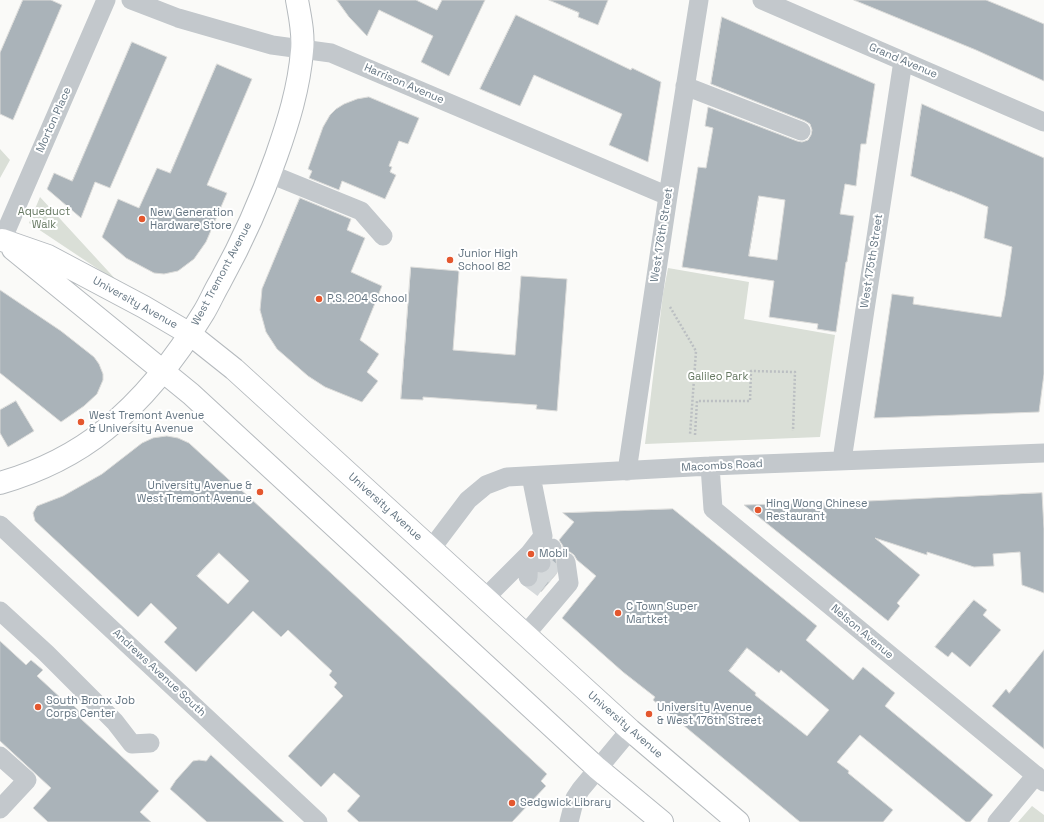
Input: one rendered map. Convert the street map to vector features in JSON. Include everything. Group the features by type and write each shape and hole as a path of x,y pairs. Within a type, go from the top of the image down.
{"main road":[{"name":"West Tremont Avenue","path":"0,483 42,469 86,444 105,430 142,396 163,371 190,334 204,311 245,233 270,174 287,124 295,97 302,49 302,30 297,0"},
{"name":"University Avenue","path":"1,239 48,256 144,307 190,334 234,369 524,635 630,730 738,822"},
{"path":"1,239 192,394 597,768 662,822"}],"street":[{"name":"Morton Place","path":"1,239 106,0"},
{"name":"Harrison Avenue","path":"131,0 178,18 272,46 331,53 668,196"},
{"name":"West 176th Street","path":"627,471 699,0"},
{"name":"Grand Avenue","path":"762,0 1044,122"},
{"name":"West 175th Street","path":"842,460 903,61"},
{"path":"686,86 801,131"},
{"path":"270,174 361,211 383,236"},
{"name":"Macombs Road","path":"431,549 468,500 486,485 507,477 842,460 1044,453"},
{"name":"Nelson Avenue","path":"710,466 713,509 1040,779"},
{"path":"528,577 543,536 531,476"},
{"name":"Andrews Avenue South","path":"0,525 318,822"},
{"path":"484,599 535,558 552,548"},
{"path":"524,635 558,577"},
{"path":"0,611 46,653 110,717 132,744 150,743"},
{"path":"569,822 575,798 597,768 630,730"},
{"path":"0,756 26,780 0,809"},
{"path":"997,822 1040,779"},
{"path":"0,814 8,822"}],"path":[{"path":"666,300 696,351 690,435"},
{"path":"695,435 697,402 750,401 751,372 795,372 793,431"}],"green space":[{"name":"Aqueduct Walk","path":"0,149 10,160 0,178"},
{"name":"Aqueduct Walk","path":"40,197 119,283 29,223"},
{"name":"Galileo Park","path":"668,268 749,282 744,319 835,335 820,437 645,444 663,294"},
{"path":"1032,806 1044,815 1044,822 1018,822"}],"building":[{"path":"23,0 51,0 62,5 13,120 0,114 0,53"},
{"path":"337,0 416,0 437,10 442,0 485,0 449,76 421,62 433,36 379,10 367,36 349,17"},
{"path":"549,0 608,0 598,25 578,17 579,13"},
{"path":"854,0 986,0 1044,24 1044,81 976,50"},
{"path":"516,15 631,70 632,68 661,82 648,162 609,145 622,114 534,75 520,106 480,89"},
{"path":"722,17 875,84 866,144 861,144 856,186 845,184 840,214 854,216 836,332 817,329 818,324 769,317 774,281 682,267 698,167 706,168 713,128 705,126 708,107 797,141 802,142 808,140 812,130 810,124 805,121 711,84","holes":["759,196 785,200 777,260 749,256"]},
{"path":"132,42 167,57 110,188 95,182 81,218 47,189 54,173 72,181"},
{"path":"217,64 252,79 207,185 227,193 206,242 194,259 178,271 164,274 154,273 126,258 102,237 118,199 139,208 157,168 170,173"},
{"path":"369,97 419,118 408,144 399,141 389,166 392,167 390,172 396,175 385,199 342,181 339,190 309,178 312,171 308,169 323,127 330,115 344,104 357,99"},
{"path":"922,104 1044,158 1044,374 1039,412 874,418 892,294 914,297 913,304 1001,317 1005,296 1012,247 984,238 988,207 911,176"},
{"name":"P.S. 204 School","path":"300,198 351,219 347,230 365,238 351,272 382,286 360,340 379,354 367,372 378,381 362,402 325,387 308,376 277,349 266,332 260,310 262,289"},
{"path":"411,267 459,271 453,350 515,355 521,276 567,279 557,411 536,409 537,405 423,397 423,400 401,399"},
{"path":"0,290 61,331 94,357 99,364 103,374 103,380 97,394 84,406 61,422 0,373"},
{"path":"16,401 34,431 8,447 0,433 0,410"},
{"path":"167,436 178,438 189,443 547,774 541,781 546,786 512,822 359,822 347,811 360,796 334,773 321,787 288,756 343,696 334,687 337,683 329,675 332,671 288,630 281,637 253,611 196,672 164,642 177,628 151,603 138,617 35,521 33,513 37,506 63,496 102,474 142,443 153,438","holes":["219,553 249,581 228,604 197,576"]},
{"path":"1042,493 1044,529 1044,593 1022,585 1020,552 993,554 994,566 974,567 927,552 927,555 875,538 920,575 897,603 900,606 888,621 744,505 868,501"},
{"path":"673,509 817,626 806,640 853,680 863,667 895,693 885,706 993,795 970,822 966,822 860,735 837,762 893,810 883,822 800,822 653,700 655,697 623,672 562,618 596,576 570,552 562,552 563,546 559,540 574,522 563,513","holes":["747,648 779,673 781,670 829,710 807,736 755,695 756,693 729,671"]},
{"path":"556,558 557,573 541,592 534,586 537,583 539,574 550,570 552,565 551,560"},
{"path":"974,600 987,610 983,615 1001,630 970,667 952,652 948,657 935,647"},
{"path":"0,641 26,665 31,660 43,670 37,676 63,700 65,697 83,715 80,718 159,791 140,812 151,822 48,822 33,808 51,788 0,741"},
{"path":"1044,650 1044,749 992,706 1006,689 1009,693"},
{"path":"211,755 284,822 207,822 170,789 193,761 206,761"}],"tunnel":[{"path":"541,563 555,575"},
{"path":"528,577 544,589"}],"place":[{"name":"New Generation Hardware Store","path":"142,219"},
{"name":"Junior High School 82","path":"450,260"},
{"name":"P.S. 204 School","path":"319,299"},
{"name":"West Tremont Avenue & University Avenue","path":"81,422"},
{"name":"University Avenue & West Tremont Avenue","path":"260,492"},
{"name":"Hing Wong Chinese Restaurant","path":"758,510"},
{"name":"Mobil","path":"531,554"},
{"name":"C Town Super Martket","path":"618,613"},
{"name":"South Bronx Job Corps Center","path":"38,707"},
{"name":"University Avenue & West 176th Street","path":"649,714"},
{"name":"Sedgwick Library","path":"512,803"}]}
